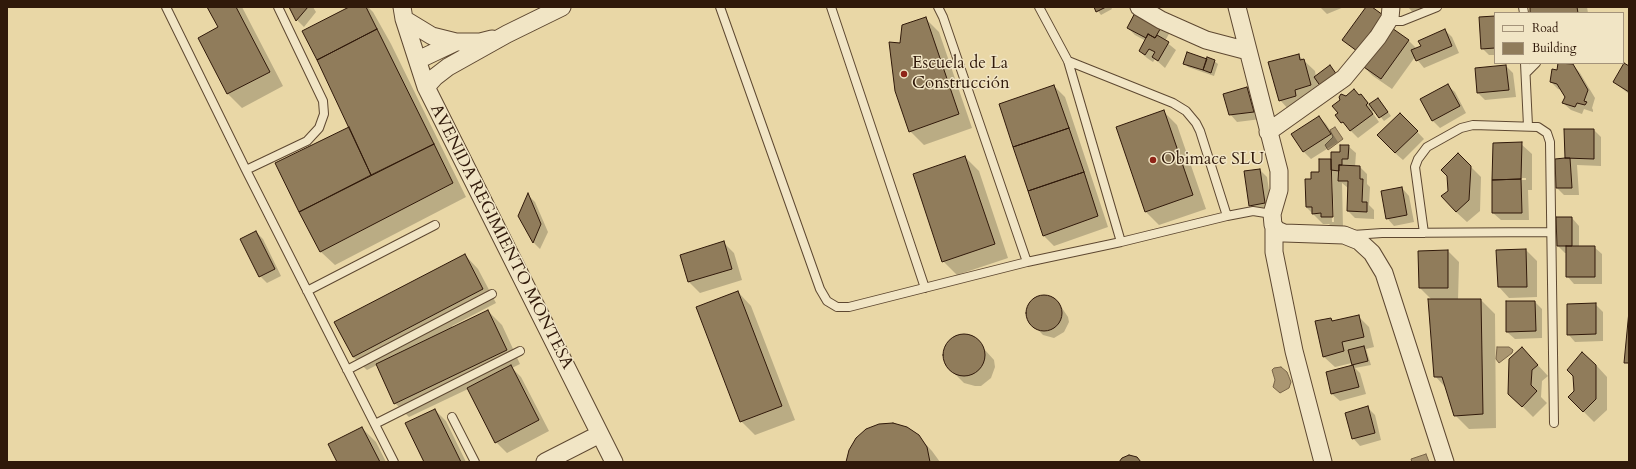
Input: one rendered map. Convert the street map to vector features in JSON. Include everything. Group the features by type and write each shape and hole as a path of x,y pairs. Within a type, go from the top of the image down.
{"street":[{"path":"426,87 435,77 448,68 507,34 562,7"},
{"path":"1139,7 1167,23 1206,40 1248,51"},
{"path":"1237,7 1268,132 1277,162 1280,180 1273,221 1274,252 1294,351 1323,462"},
{"path":"403,13 432,36 456,42 480,42 507,34"},
{"name":"AVENIDA REGIMIENTO MONTESA","path":"403,13 426,87 614,462"},
{"path":"1268,132 1344,78 1366,52 1389,14"},
{"path":"418,60 456,42"},
{"path":"1273,221 1284,233 1344,235 1359,241 1372,253 1384,273 1445,462"},
{"path":"545,462 600,434"}],"lane":[{"path":"166,7 246,170 394,462"},
{"path":"246,170 307,141 319,128 324,114 323,101 278,7"},
{"path":"720,7 822,296 837,307 849,308 1027,262 1121,242 1227,216 1254,211 1273,221"},
{"path":"831,7 925,288"},
{"path":"938,7 943,17 1027,262"},
{"path":"1039,7 1068,61 1121,242"},
{"path":"1389,14 1402,21 1437,7"},
{"path":"1068,61 1172,103 1186,111 1196,123 1200,131 1227,216"},
{"path":"1525,64 1528,126"},
{"path":"1526,73 1535,64"},
{"path":"1424,233 1415,167 1418,159 1427,147 1461,128 1473,125 1528,126 1538,127 1547,132 1549,137 1554,423"},
{"path":"307,291 435,225"},
{"path":"1344,235 1382,233 1551,232"},
{"path":"1372,253 1373,244 1382,233"},
{"path":"347,370 492,294"},
{"path":"375,424 520,351"},
{"path":"452,417 475,462"}],"shaded area":[{"path":"1335,127 1343,139 1328,150 1325,145 1333,137 1330,130"},
{"path":"1497,347 1509,347 1513,350 1512,353 1499,363 1496,359"},
{"path":"1281,367 1287,372 1291,382 1289,388 1280,393 1273,387 1275,380 1272,370 1274,368"},
{"path":"1426,454 1429,462 1412,462 1411,459"}],"building":[{"path":"207,7 236,7 270,72 227,94 198,38 218,27"},
{"path":"289,7 308,7 296,21"},
{"path":"349,7 366,7 377,29 317,60 302,31"},
{"path":"1094,7 1106,7 1096,12"},
{"path":"1366,7 1372,7 1383,15 1357,51 1342,40"},
{"path":"1530,7 1577,7 1578,12 1530,12"},
{"path":"1137,9 1163,24 1155,38 1148,34 1146,38 1127,28"},
{"path":"1494,16 1494,48 1481,49 1479,17"},
{"path":"926,17 959,114 909,132 895,91 889,42 900,43 902,25"},
{"path":"1389,26 1409,40 1381,79 1361,65"},
{"path":"377,29 434,144 371,175 317,60"},
{"path":"1445,29 1452,46 1416,61 1411,50 1421,46 1418,41"},
{"path":"1148,34 1155,38 1157,35 1169,42 1158,61 1152,57 1155,52 1149,49 1145,55 1139,51"},
{"path":"1187,52 1207,59 1203,70 1183,64"},
{"path":"1299,54 1300,60 1304,59 1311,85 1295,90 1296,96 1279,101 1268,62"},
{"path":"1207,57 1215,60 1211,73 1203,70"},
{"path":"1624,63 1629,66 1629,92 1613,82"},
{"path":"1558,64 1573,64 1588,90 1584,101 1587,102 1585,105 1577,103 1575,107 1562,103 1565,97 1557,84 1550,82 1552,69 1557,70"},
{"path":"1330,65 1337,75 1321,87 1314,77"},
{"path":"1506,65 1509,90 1477,93 1475,68"},
{"path":"1448,84 1460,106 1432,121 1420,99"},
{"path":"1054,85 1069,128 1013,147 999,104"},
{"path":"1247,87 1254,112 1229,115 1223,94"},
{"path":"1354,89 1359,95 1361,94 1368,103 1366,105 1373,114 1350,131 1335,115 1338,113 1332,106 1340,100 1339,97 1341,94 1346,96"},
{"path":"1378,98 1388,112 1379,118 1369,104"},
{"path":"1164,110 1193,195 1145,212 1116,127"},
{"path":"1400,113 1418,131 1395,153 1377,135"},
{"path":"1319,116 1331,134 1303,152 1291,134"},
{"path":"349,127 371,175 299,212 275,163"},
{"path":"1069,128 1084,172 1028,191 1013,147"},
{"path":"1564,129 1594,129 1594,159 1565,158"},
{"path":"1522,142 1521,179 1492,180 1493,143"},
{"path":"434,144 453,183 320,252 299,212"},
{"path":"1340,145 1349,145 1348,159 1342,159 1342,165 1339,165 1339,171 1331,170 1331,152 1340,152"},
{"path":"1458,153 1471,166 1469,200 1456,212 1441,196 1448,191 1447,176 1441,170"},
{"path":"965,156 995,244 942,262 913,174"},
{"path":"1570,158 1572,188 1556,188 1555,159"},
{"path":"1319,159 1331,159 1333,217 1321,217 1321,213 1312,214 1312,207 1306,207 1305,179 1311,179 1311,172 1319,172"},
{"path":"1339,165 1360,166 1360,179 1363,179 1362,202 1367,202 1367,212 1347,211 1348,181 1338,181"},
{"path":"1260,169 1265,203 1249,206 1244,171"},
{"path":"1084,172 1098,216 1043,236 1028,191"},
{"path":"1521,179 1522,213 1492,213 1492,180"},
{"path":"1402,187 1407,215 1386,219 1381,191"},
{"path":"528,193 541,224 533,243 518,216"},
{"path":"1556,217 1572,217 1572,246 1557,246"},
{"path":"256,231 275,269 259,277 240,239"},
{"path":"724,241 732,269 688,282 680,255"},
{"path":"1566,246 1595,246 1595,277 1566,277"},
{"path":"1526,249 1527,287 1498,287 1496,250"},
{"path":"1448,250 1448,288 1419,288 1418,251"},
{"path":"465,254 483,289 353,357 334,322"},
{"path":"738,291 782,406 740,422 696,307"},
{"path":"1047,295 1057,300 1061,306 1061,320 1057,326 1051,330 1041,331 1031,326 1027,320 1026,310 1031,300 1037,296"},
{"path":"1428,299 1481,299 1483,414 1454,416 1442,377 1434,377"},
{"path":"1506,301 1535,301 1536,331 1506,332"},
{"path":"1596,303 1596,334 1567,335 1567,304"},
{"path":"488,310 507,350 394,404 376,364"},
{"path":"1629,311 1629,363 1624,363"},
{"path":"1359,315 1364,337 1342,342 1344,351 1323,357 1315,321 1331,318 1332,321"},
{"path":"964,334 979,340 985,355 979,370 964,376 949,370 943,355 949,340"},
{"path":"1364,346 1368,361 1352,365 1348,350"},
{"path":"1522,347 1538,365 1532,370 1531,385 1537,391 1522,407 1508,394 1509,359"},
{"path":"1582,352 1596,365 1596,399 1583,412 1568,397 1574,391 1573,376 1567,370"},
{"path":"511,365 539,420 495,443 467,388"},
{"path":"1353,365 1359,387 1331,394 1326,372"},
{"path":"1368,406 1375,433 1352,439 1345,413"},
{"path":"435,409 461,462 424,462 405,423"},
{"path":"893,423 907,427 919,435 927,447 930,462 846,462 849,450 856,438 866,429 879,424"},
{"path":"362,427 380,462 337,462 328,444"},
{"path":"1129,455 1137,457 1141,462 1119,462 1122,458"}],"place":[{"name":"Escuela de La Construcción","path":"904,74"},
{"name":"Obimace SLU","path":"1153,160"}]}
